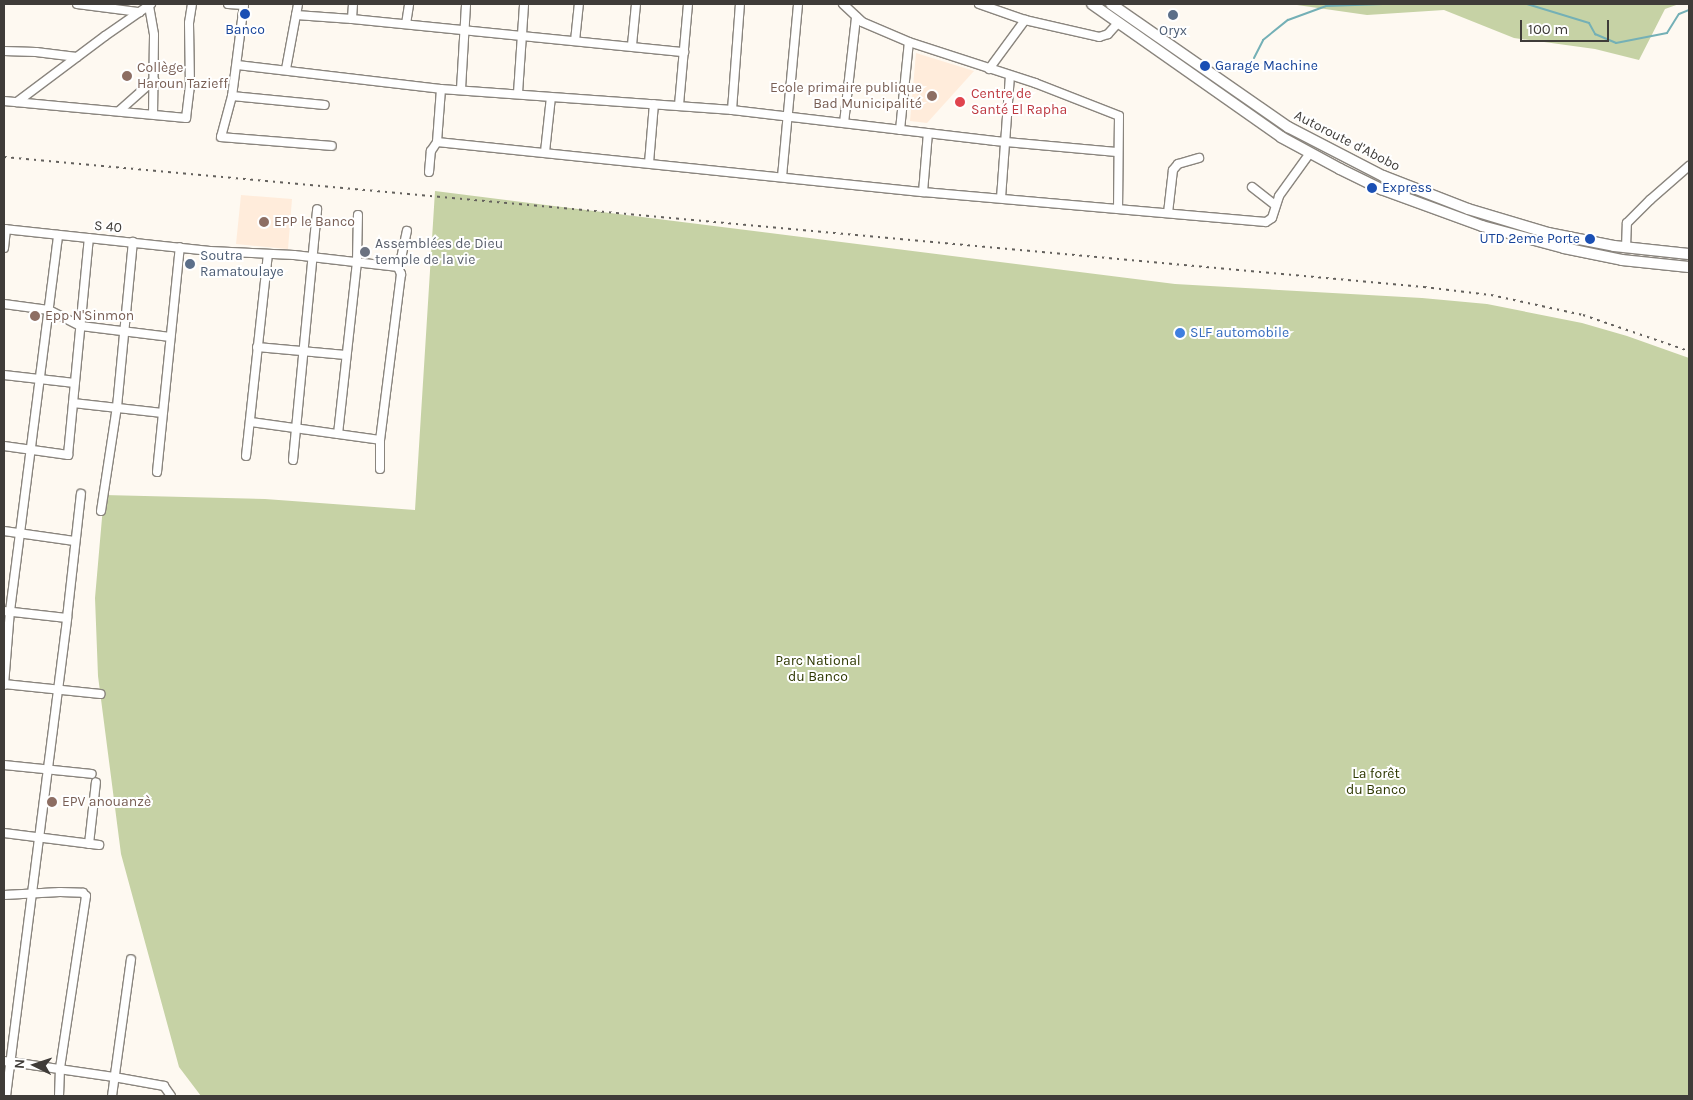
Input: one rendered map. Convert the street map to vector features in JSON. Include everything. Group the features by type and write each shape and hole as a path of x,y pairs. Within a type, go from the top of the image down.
{"main road":[{"path":"1092,4 1253,119 1310,153 1404,198 1491,229 1599,255 1689,267"},
{"name":"Autoroute d'Abobo","path":"1111,4 1288,127 1364,168 1417,191 1502,220 1583,241 1626,248 1689,254"}],"street":[{"path":"77,4 139,12"},
{"path":"4,101 186,118 190,87 189,23 192,4"},
{"path":"228,4 244,4 232,96 221,137 332,146"},
{"path":"286,69 298,4"},
{"path":"352,19 353,4"},
{"path":"406,24 409,4"},
{"path":"460,89 466,4"},
{"path":"518,93 524,4"},
{"path":"575,41 579,4"},
{"path":"632,45 636,4"},
{"path":"679,105 688,4"},
{"path":"732,110 740,4"},
{"path":"782,178 798,4"},
{"path":"843,4 856,18 909,42 1035,83 1119,116 1118,209"},
{"path":"979,4 1025,20 1099,37 1108,34 1118,23"},
{"path":"17,102 150,5 154,30 153,114"},
{"path":"296,15 632,45 684,52"},
{"path":"844,123 856,18"},
{"path":"989,69 1025,20"},
{"path":"900,130 909,42"},
{"path":"4,51 36,52 77,57"},
{"path":"237,65 286,69 441,89 518,93 732,110 1005,142 1118,152"},
{"path":"1002,198 1010,76"},
{"path":"119,111 154,80"},
{"path":"429,172 431,151 437,142 441,89"},
{"path":"232,96 325,105"},
{"path":"545,152 551,97"},
{"path":"649,163 654,104"},
{"path":"923,192 928,133"},
{"path":"437,142 923,192 1266,222 1272,218 1279,196 1310,153"},
{"path":"1168,213 1173,170 1178,164 1199,158"},
{"path":"1626,248 1627,223 1689,166"},
{"path":"1252,187 1275,205"},
{"path":"292,460 314,257 317,209"},
{"path":"338,434 357,262 358,215"},
{"path":"4,248 5,229"},
{"name":"S 40","path":"5,229 210,251 314,257 399,268"},
{"path":"380,469 380,440 401,274 399,268 407,231"},
{"path":"58,235 22,533 7,611 4,684 100,694"},
{"path":"4,446 68,455 89,238"},
{"path":"101,511 117,407 133,242"},
{"path":"157,472 180,247"},
{"path":"246,456 268,254"},
{"path":"4,304 49,310 81,326 170,337"},
{"path":"257,347 346,355"},
{"path":"4,375 75,383"},
{"path":"73,403 162,412"},
{"path":"250,422 380,440"},
{"path":"6,1096 7,1062 39,838 67,618 80,494"},
{"path":"4,531 74,541"},
{"path":"7,611 67,618"},
{"path":"4,765 92,774"},
{"path":"89,844 96,782"},
{"path":"4,833 99,845"},
{"path":"4,895 31,892 83,893 86,896 60,1068 59,1096"},
{"path":"112,1096 131,959"},
{"path":"7,1062 114,1076 164,1086 171,1096"}],"shaded area":[{"name":"Ecole primaire publique Bad Municipalité","path":"916,53 974,71 927,123 910,121"},
{"name":"EPP le Banco","path":"241,195 292,199 288,249 236,244"}],"green space":[{"path":"1290,4 1679,4 1665,9 1639,60 1595,49 1514,38 1444,10 1367,15"},
{"name":"Parc National du Banco","path":"435,191 1175,284 1422,298 1487,304 1582,323 1627,336 1689,358 1689,1096 201,1096 179,1067 121,854 98,676 95,598 104,495 265,499 415,510"}],"waterway":[{"path":"1254,58 1263,40 1288,20 1326,6 1383,4"},
{"path":"1527,4 1589,23 1595,34 1616,43 1667,33 1679,14 1689,10"}],"railway":[{"path":"4,157 1424,287 1491,295 1583,315 1689,351"}],"place":[{"name":"Banco","path":"245,14"},
{"name":"Oryx","path":"1173,15"},
{"name":"Garage Machine","path":"1205,66"},
{"name":"Collège Haroun Tazieff","path":"127,76"},
{"name":"Ecole primaire publique Bad Municipalité","path":"932,96"},
{"name":"Centre de Santé El Rapha","path":"960,102"},
{"name":"Express","path":"1372,188"},
{"name":"EPP le Banco","path":"264,222"},
{"name":"UTD 2eme Porte","path":"1590,239"},
{"name":"Assemblées de Dieu temple de la vie","path":"365,252"},
{"name":"Soutra Ramatoulaye","path":"190,264"},
{"name":"Epp N'Sinmon","path":"35,316"},
{"name":"SLF automobile","path":"1180,333"},
{"name":"EPV anouanzè","path":"52,802"}],"park label":[{"name":"La forêt du Banco","path":"1376,782"}]}
